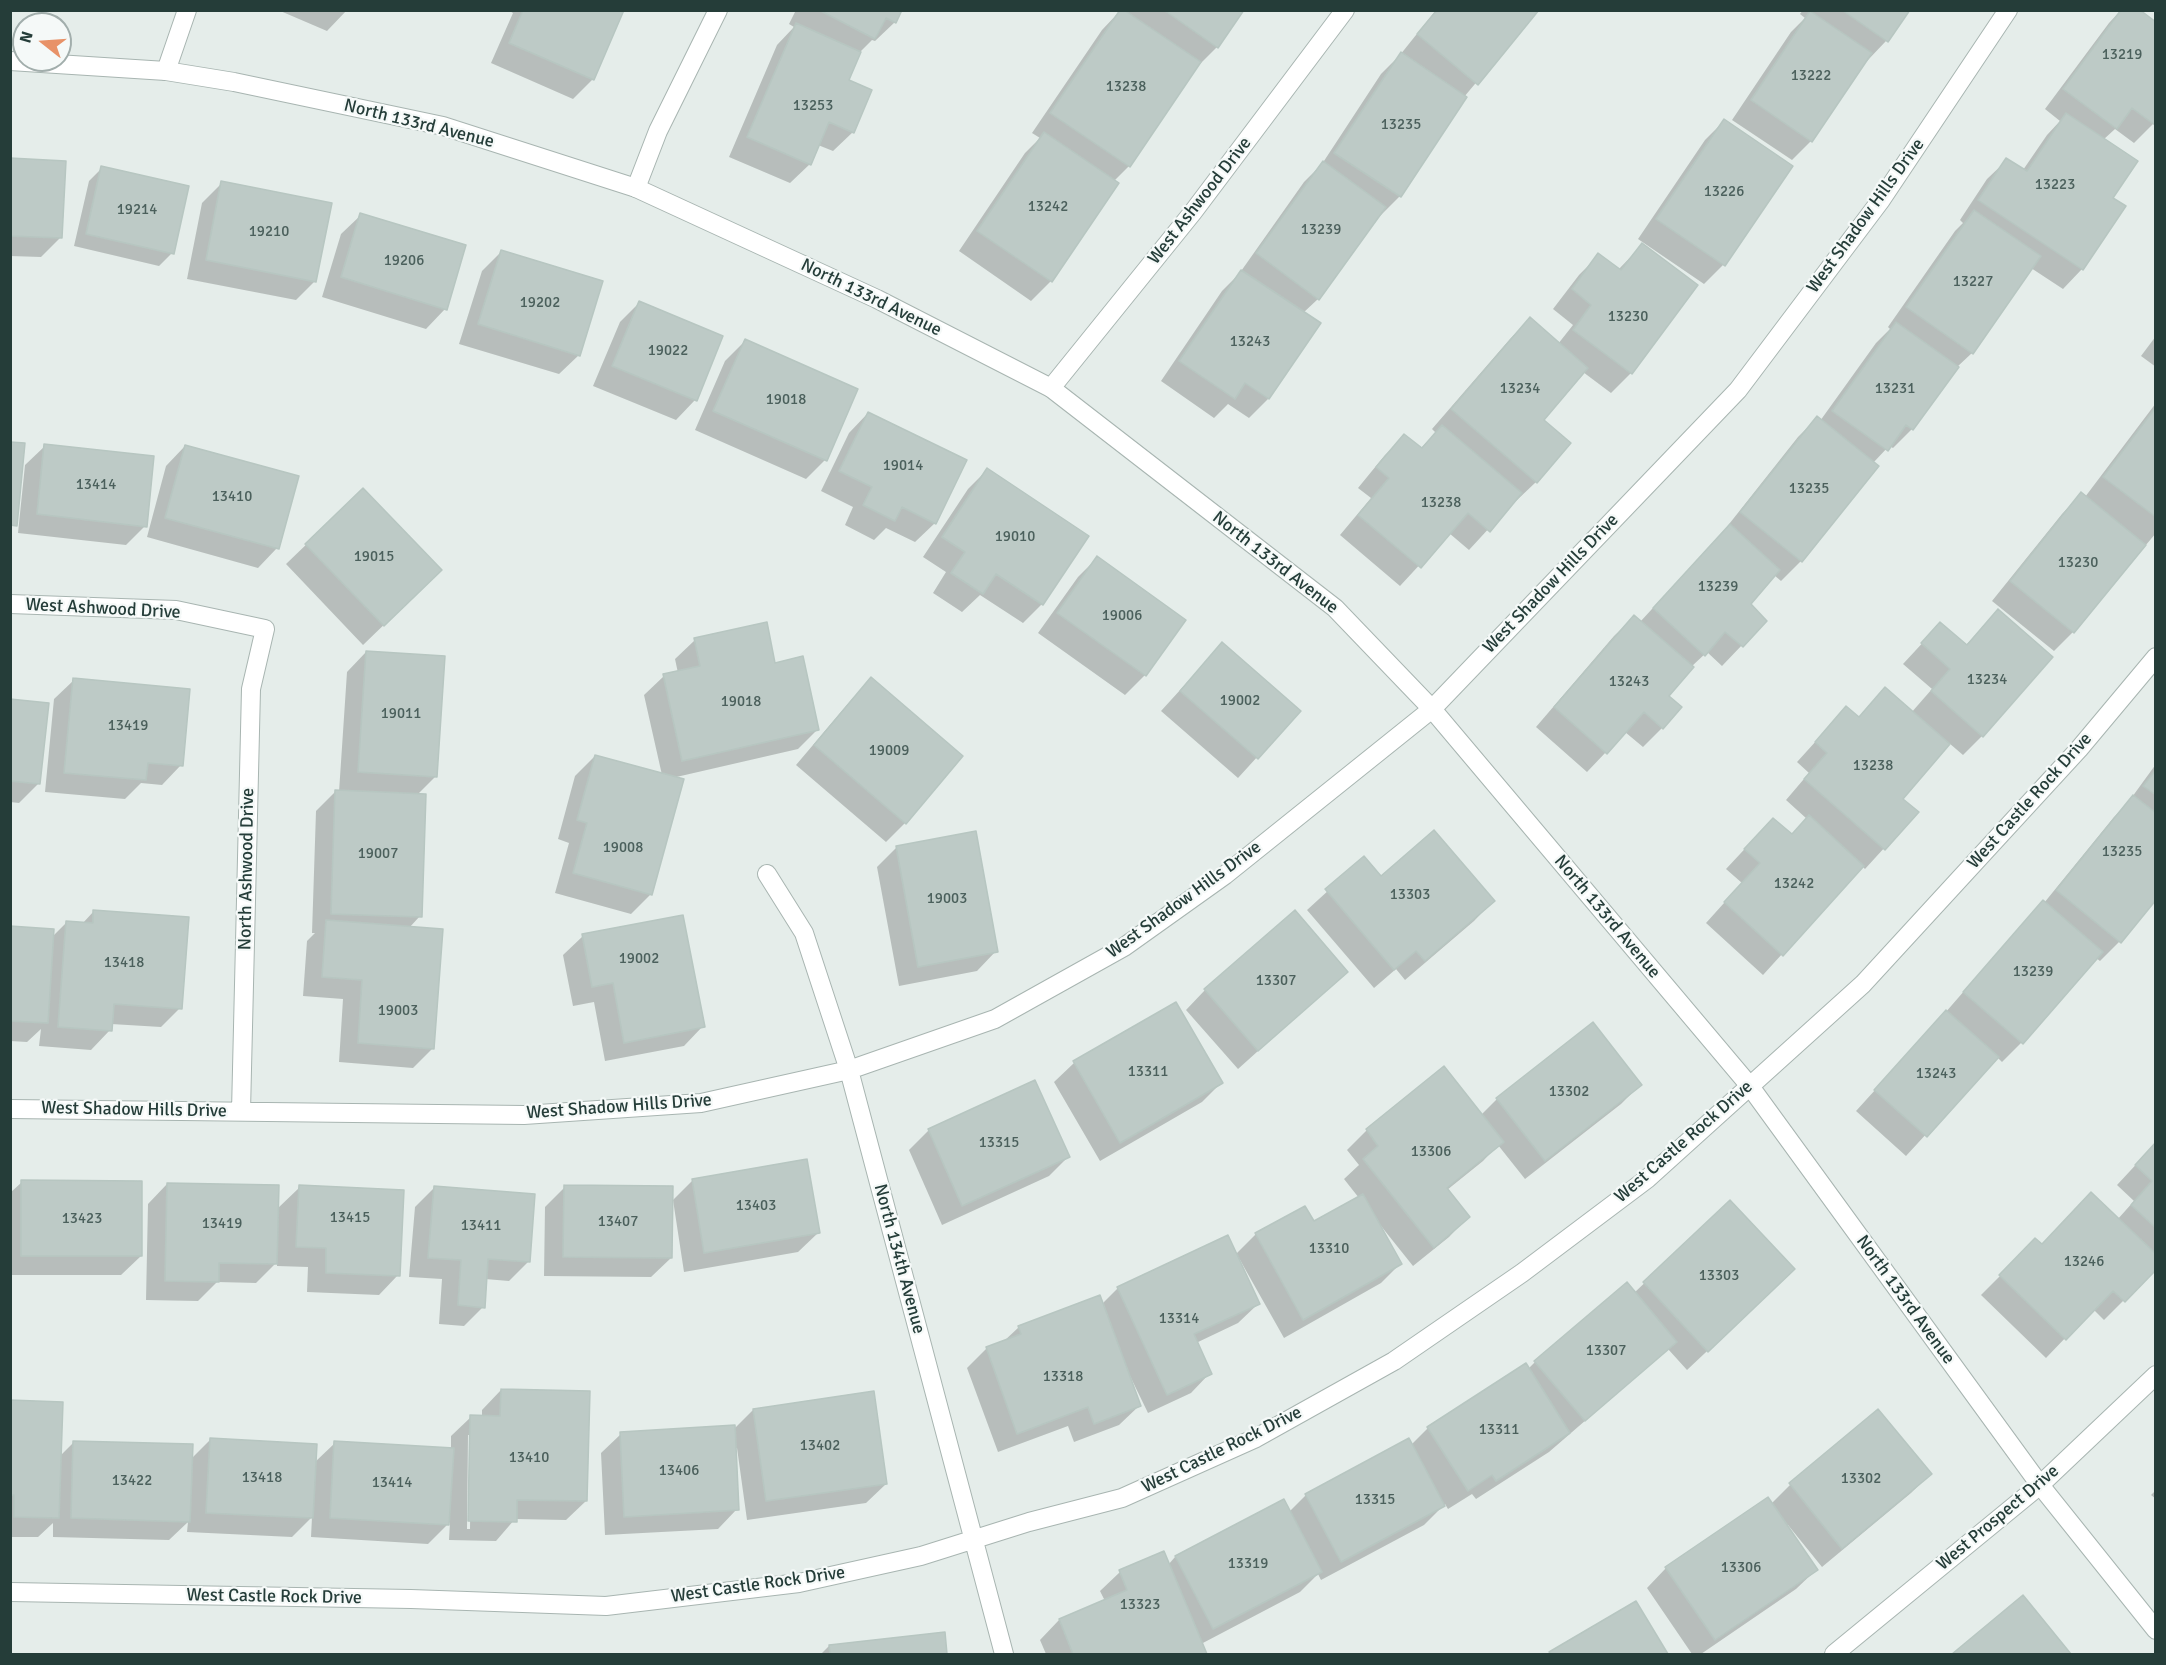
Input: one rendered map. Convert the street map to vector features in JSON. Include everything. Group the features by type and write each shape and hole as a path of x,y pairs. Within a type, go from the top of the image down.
{"street":[{"path":"166,71 187,10"},
{"path":"636,188 658,131 718,10"},
{"name":"West Ashwood Drive","path":"1051,388 1193,212 1345,10"},
{"name":"West Shadow Hills Drive","path":"10,1109 524,1115 701,1103 849,1070 995,1019 1124,947 1225,875 1432,709 1738,390 1881,200 2008,10"},
{"name":"North 133rd Avenue","path":"10,61 166,71 234,82 443,126 636,188 877,299 1051,388 1335,609 1432,709 1749,1085 2040,1485 2156,1630"},
{"name":"West Ashwood Drive","path":"10,604 176,610 265,629"},
{"name":"North Ashwood Drive","path":"241,1111 251,689 265,629"},
{"name":"West Castle Rock Drive","path":"10,1592 411,1599 606,1606 799,1583 921,1556 1122,1498 1256,1438 1394,1361 1522,1273 1647,1179 1863,984 2079,749 2156,657"},
{"name":"North 134th Avenue","path":"767,874 804,933 849,1070 1004,1654"},
{"name":"West Prospect Drive","path":"1834,1654 2040,1485 2156,1375"}],"building":[{"path":"523,10 624,10 594,80 509,43"},
{"path":"819,10 902,10 896,23 886,18 875,39"},
{"path":"1120,10 1124,10 1201,62 1130,167 1050,113"},
{"path":"1164,10 1244,10 1218,48"},
{"path":"1437,10 1539,10 1478,85 1417,34"},
{"path":"1842,10 1910,10 1888,42"},
{"path":"2121,10 2140,10 2156,22 2155,125 2132,108 2117,129 2063,89"},
{"path":"1810,11 1872,53 1812,142 1751,100"},
{"path":"796,23 861,52 849,80 872,90 854,133 829,122 811,165 747,137"},
{"path":"1401,52 1467,97 1401,197 1334,153"},
{"path":"2066,113 2138,161 2113,198 2126,206 2083,270 1978,200 2006,158 2027,171"},
{"path":"1724,119 1793,166 1725,266 1656,219"},
{"path":"1044,132 1119,183 1052,282 977,231"},
{"path":"10,158 66,161 62,238 10,236"},
{"path":"1323,161 1386,207 1319,300 1256,253"},
{"path":"101,166 189,186 174,254 86,234"},
{"path":"221,181 332,203 316,282 206,260"},
{"path":"1974,210 2041,256 1973,354 1906,307"},
{"path":"360,213 466,245 447,310 341,277"},
{"path":"1642,243 1698,285 1632,374 1573,330 1591,305 1572,289 1598,253 1621,270"},
{"path":"501,250 603,281 580,356 478,324"},
{"path":"1241,270 1321,323 1269,399 1245,383 1235,399 1179,361"},
{"path":"639,301 723,336 697,401 612,366"},
{"path":"1530,317 1588,368 1544,420 1571,443 1537,483 1451,409"},
{"path":"1896,322 1959,367 1913,430 1906,425 1888,451 1832,411"},
{"path":"745,339 858,389 827,461 713,411"},
{"path":"2156,407 2156,517 2103,477"},
{"path":"868,412 967,460 936,524 902,507 895,521 863,505 872,487 839,471"},
{"path":"1817,416 1879,466 1802,562 1740,512"},
{"path":"1442,425 1522,493 1490,532 1468,513 1421,568 1358,515 1389,478 1376,467 1404,434 1422,448"},
{"path":"10,442 25,443 17,526 10,525"},
{"path":"44,444 154,456 147,527 37,514"},
{"path":"185,445 299,476 279,549 165,518"},
{"path":"987,468 1089,536 1043,605 996,574 983,594 951,573 965,552 942,537"},
{"path":"363,488 442,570 384,626 305,544"},
{"path":"2081,492 2146,545 2074,633 2010,581"},
{"path":"1730,524 1780,570 1751,604 1767,621 1743,647 1725,632 1705,656 1653,608"},
{"path":"1097,556 1186,620 1146,676 1057,613"},
{"path":"1998,609 2053,657 1983,737 1931,691 1950,669 1921,643 1940,622 1967,645"},
{"path":"1634,615 1694,667 1669,696 1682,707 1663,729 1644,712 1607,754 1554,707"},
{"path":"767,622 775,663 803,656 819,730 682,761 663,674 700,666 694,638"},
{"path":"1222,642 1301,711 1258,759 1180,691"},
{"path":"366,651 445,656 437,777 358,772"},
{"path":"871,677 963,756 906,824 814,745"},
{"path":"73,678 190,689 183,766 148,763 146,780 64,773"},
{"path":"1885,687 1950,744 1903,799 1919,812 1885,850 1804,779 1827,753 1815,742 1846,706 1859,717"},
{"path":"10,699 49,703 40,784 10,781"},
{"path":"595,755 684,779 652,895 573,873 587,823 577,820"},
{"path":"2156,770 2156,795 2143,786"},
{"path":"335,790 426,794 422,917 331,914"},
{"path":"2133,795 2156,813 2156,900 2121,943 2056,890"},
{"path":"1809,815 1864,866 1783,956 1724,902 1760,863 1744,849 1773,818 1792,834"},
{"path":"1434,830 1495,901 1425,961 1416,951 1394,970 1325,889 1364,856 1381,876"},
{"path":"976,831 998,952 918,967 896,846"},
{"path":"2043,900 2103,952 2023,1044 1963,992"},
{"path":"93,910 189,917 182,1009 114,1004 112,1031 58,1027 66,921 93,923"},
{"path":"1295,910 1348,972 1258,1051 1204,989"},
{"path":"683,915 705,1027 624,1043 613,983 592,987 582,934"},
{"path":"326,920 443,929 434,1049 358,1043 362,980 322,977"},
{"path":"10,926 54,929 48,1023 10,1021"},
{"path":"1176,1002 1223,1083 1120,1143 1073,1061"},
{"path":"1946,1010 1999,1057 1927,1137 1874,1090"},
{"path":"1593,1022 1642,1085 1545,1161 1496,1098"},
{"path":"1444,1066 1504,1142 1447,1188 1470,1217 1434,1248 1363,1159 1378,1146 1366,1129"},
{"path":"1035,1080 1070,1157 962,1206 928,1129"},
{"path":"2156,1142 2156,1228 2131,1205 2152,1181 2135,1165"},
{"path":"807,1159 820,1233 704,1253 692,1179"},
{"path":"21,1180 142,1181 142,1256 21,1256"},
{"path":"167,1183 279,1185 277,1264 219,1263 219,1282 165,1281"},
{"path":"299,1185 404,1190 400,1276 326,1273 326,1248 296,1247"},
{"path":"564,1185 673,1186 672,1258 563,1257"},
{"path":"434,1186 535,1194 530,1262 488,1259 485,1308 458,1305 461,1260 428,1258"},
{"path":"2091,1192 2156,1254 2156,1270 2125,1302 2113,1291 2066,1340 1999,1275 2035,1238 2042,1244"},
{"path":"1363,1194 1402,1264 1303,1320 1255,1233 1305,1206 1314,1221"},
{"path":"1730,1200 1795,1269 1708,1352 1643,1282"},
{"path":"1228,1235 1260,1304 1194,1334 1212,1374 1167,1395 1117,1287"},
{"path":"1627,1282 1677,1342 1585,1421 1534,1361"},
{"path":"1100,1295 1141,1406 1094,1424 1088,1407 1017,1434 986,1347 1021,1334 1018,1326"},
{"path":"1526,1363 1570,1433 1496,1481 1492,1475 1468,1491 1427,1427"},
{"path":"501,1389 590,1391 587,1501 517,1500 517,1522 468,1521 470,1415 500,1416"},
{"path":"874,1391 887,1484 766,1501 753,1409"},
{"path":"10,1400 63,1402 59,1518 14,1517 14,1495 10,1495"},
{"path":"1878,1409 1932,1474 1842,1549 1789,1483"},
{"path":"735,1425 739,1510 624,1517 620,1432"},
{"path":"210,1438 317,1444 313,1518 206,1513"},
{"path":"1409,1438 1445,1506 1341,1562 1305,1494"},
{"path":"73,1441 193,1444 190,1522 71,1518"},
{"path":"334,1441 454,1448 449,1525 330,1518"},
{"path":"1768,1497 1818,1570 1715,1640 1665,1567"},
{"path":"1284,1499 1322,1572 1213,1629 1175,1556"},
{"path":"1164,1551 1207,1654 1073,1654 1059,1619 1127,1590 1119,1570"},
{"path":"2023,1595 2071,1654 1952,1654"},
{"path":"1636,1601 1668,1654 1551,1654 1549,1652"},
{"path":"945,1632 947,1654 830,1654 829,1645"}]}
